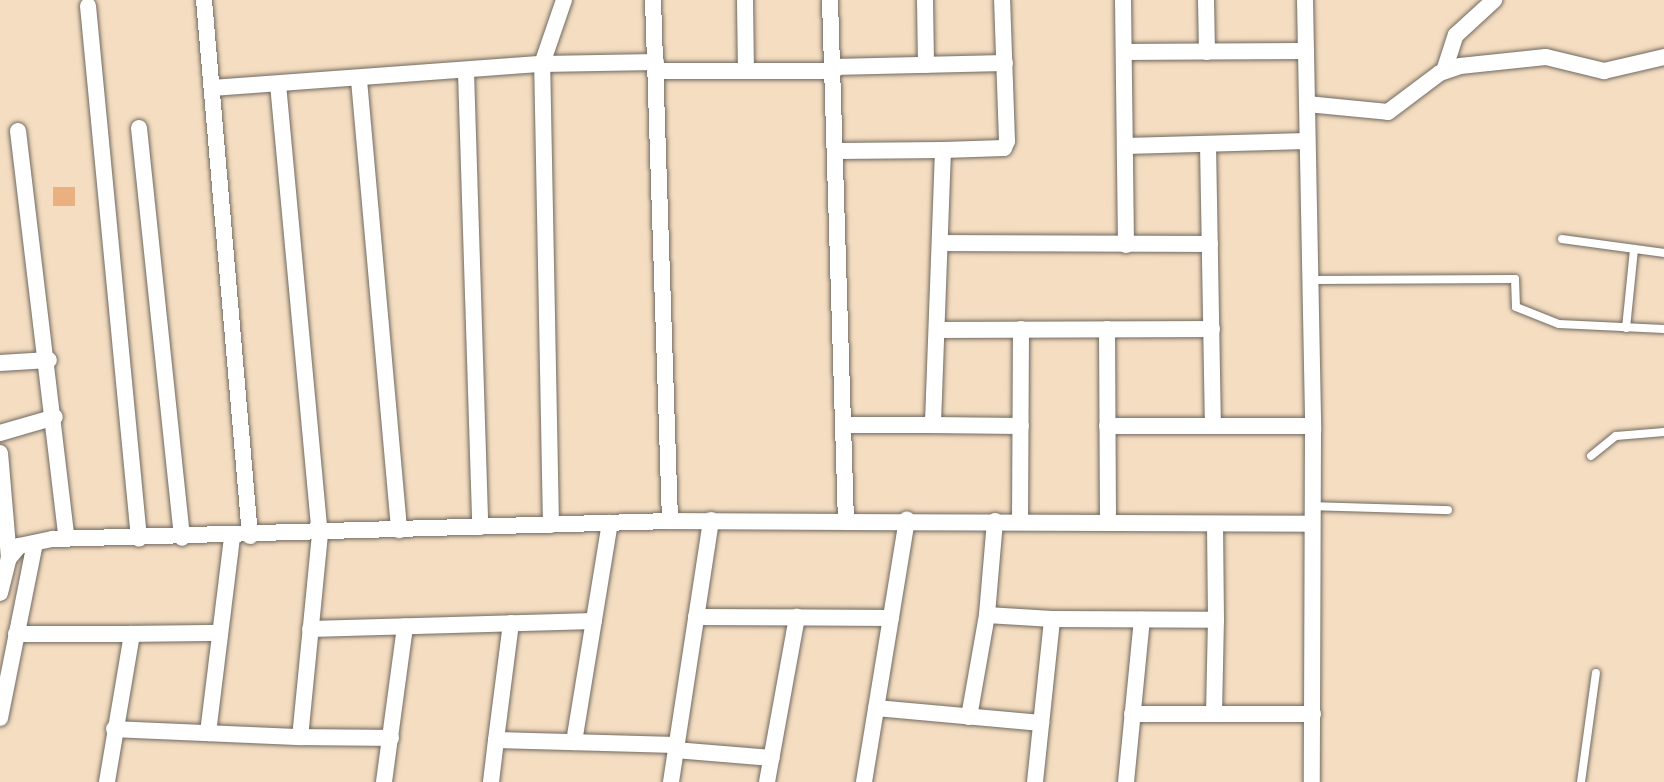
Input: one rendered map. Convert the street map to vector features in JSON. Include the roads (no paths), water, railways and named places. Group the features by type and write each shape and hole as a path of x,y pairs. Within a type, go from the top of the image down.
{"street":[{"path":"204,0 250,536"},
{"path":"551,525 542,64 564,0"},
{"path":"653,0 670,521"},
{"path":"745,0 746,71"},
{"path":"830,0 838,151 846,522"},
{"path":"925,0 926,65"},
{"path":"838,151 1004,148 1002,0"},
{"path":"1123,0 1126,245"},
{"path":"1206,0 1207,52"},
{"path":"1305,0 1313,426 1312,782"},
{"path":"1444,71 1456,35 1494,0"},
{"path":"88,6 139,539"},
{"path":"1124,52 1306,51"},
{"path":"1307,104 1388,112 1444,71 1546,57 1604,71 1664,57"},
{"path":"212,88 359,80 542,64 746,71 1005,63"},
{"path":"466,72 480,527"},
{"path":"359,80 399,530"},
{"path":"278,84 320,534 300,737"},
{"path":"139,128 182,538"},
{"path":"18,131 49,360 67,539"},
{"path":"1125,146 1307,141"},
{"path":"1208,144 1213,426"},
{"path":"929,425 935,415 943,150"},
{"path":"940,243 1210,244"},
{"path":"1020,522 1021,329"},
{"path":"1107,329 1108,523"},
{"path":"938,330 1212,329"},
{"path":"0,363 49,360"},
{"path":"0,433 55,417"},
{"path":"844,425 1021,426"},
{"path":"1107,426 1313,426"},
{"path":"0,453 5,549 0,593"},
{"path":"671,782 711,520"},
{"path":"5,549 67,539 232,537 711,520 1312,524"},
{"path":"864,782 907,520"},
{"path":"969,717 987,615 995,521"},
{"path":"574,742 610,523"},
{"path":"1214,714 1215,525"},
{"path":"208,733 232,537"},
{"path":"0,718 35,543"},
{"path":"987,615 1052,619 1216,620"},
{"path":"696,617 891,618"},
{"path":"767,782 797,617"},
{"path":"1035,782 1052,619"},
{"path":"1126,782 1142,620"},
{"path":"310,629 594,621"},
{"path":"491,782 511,623"},
{"path":"384,782 405,626"},
{"path":"16,634 220,633"},
{"path":"107,782 132,634"},
{"path":"876,708 1041,723"},
{"path":"1132,714 1313,714"},
{"path":"114,729 391,738"},
{"path":"496,740 676,748 772,758"}],"lane":[{"path":"1562,239 1664,253"},
{"path":"1626,328 1634,249"},
{"path":"1310,280 1515,279 1516,307 1559,324 1664,329"},
{"path":"1591,456 1616,436 1664,432"},
{"path":"1312,506 1448,510"},
{"path":"1581,782 1596,673"}]}
